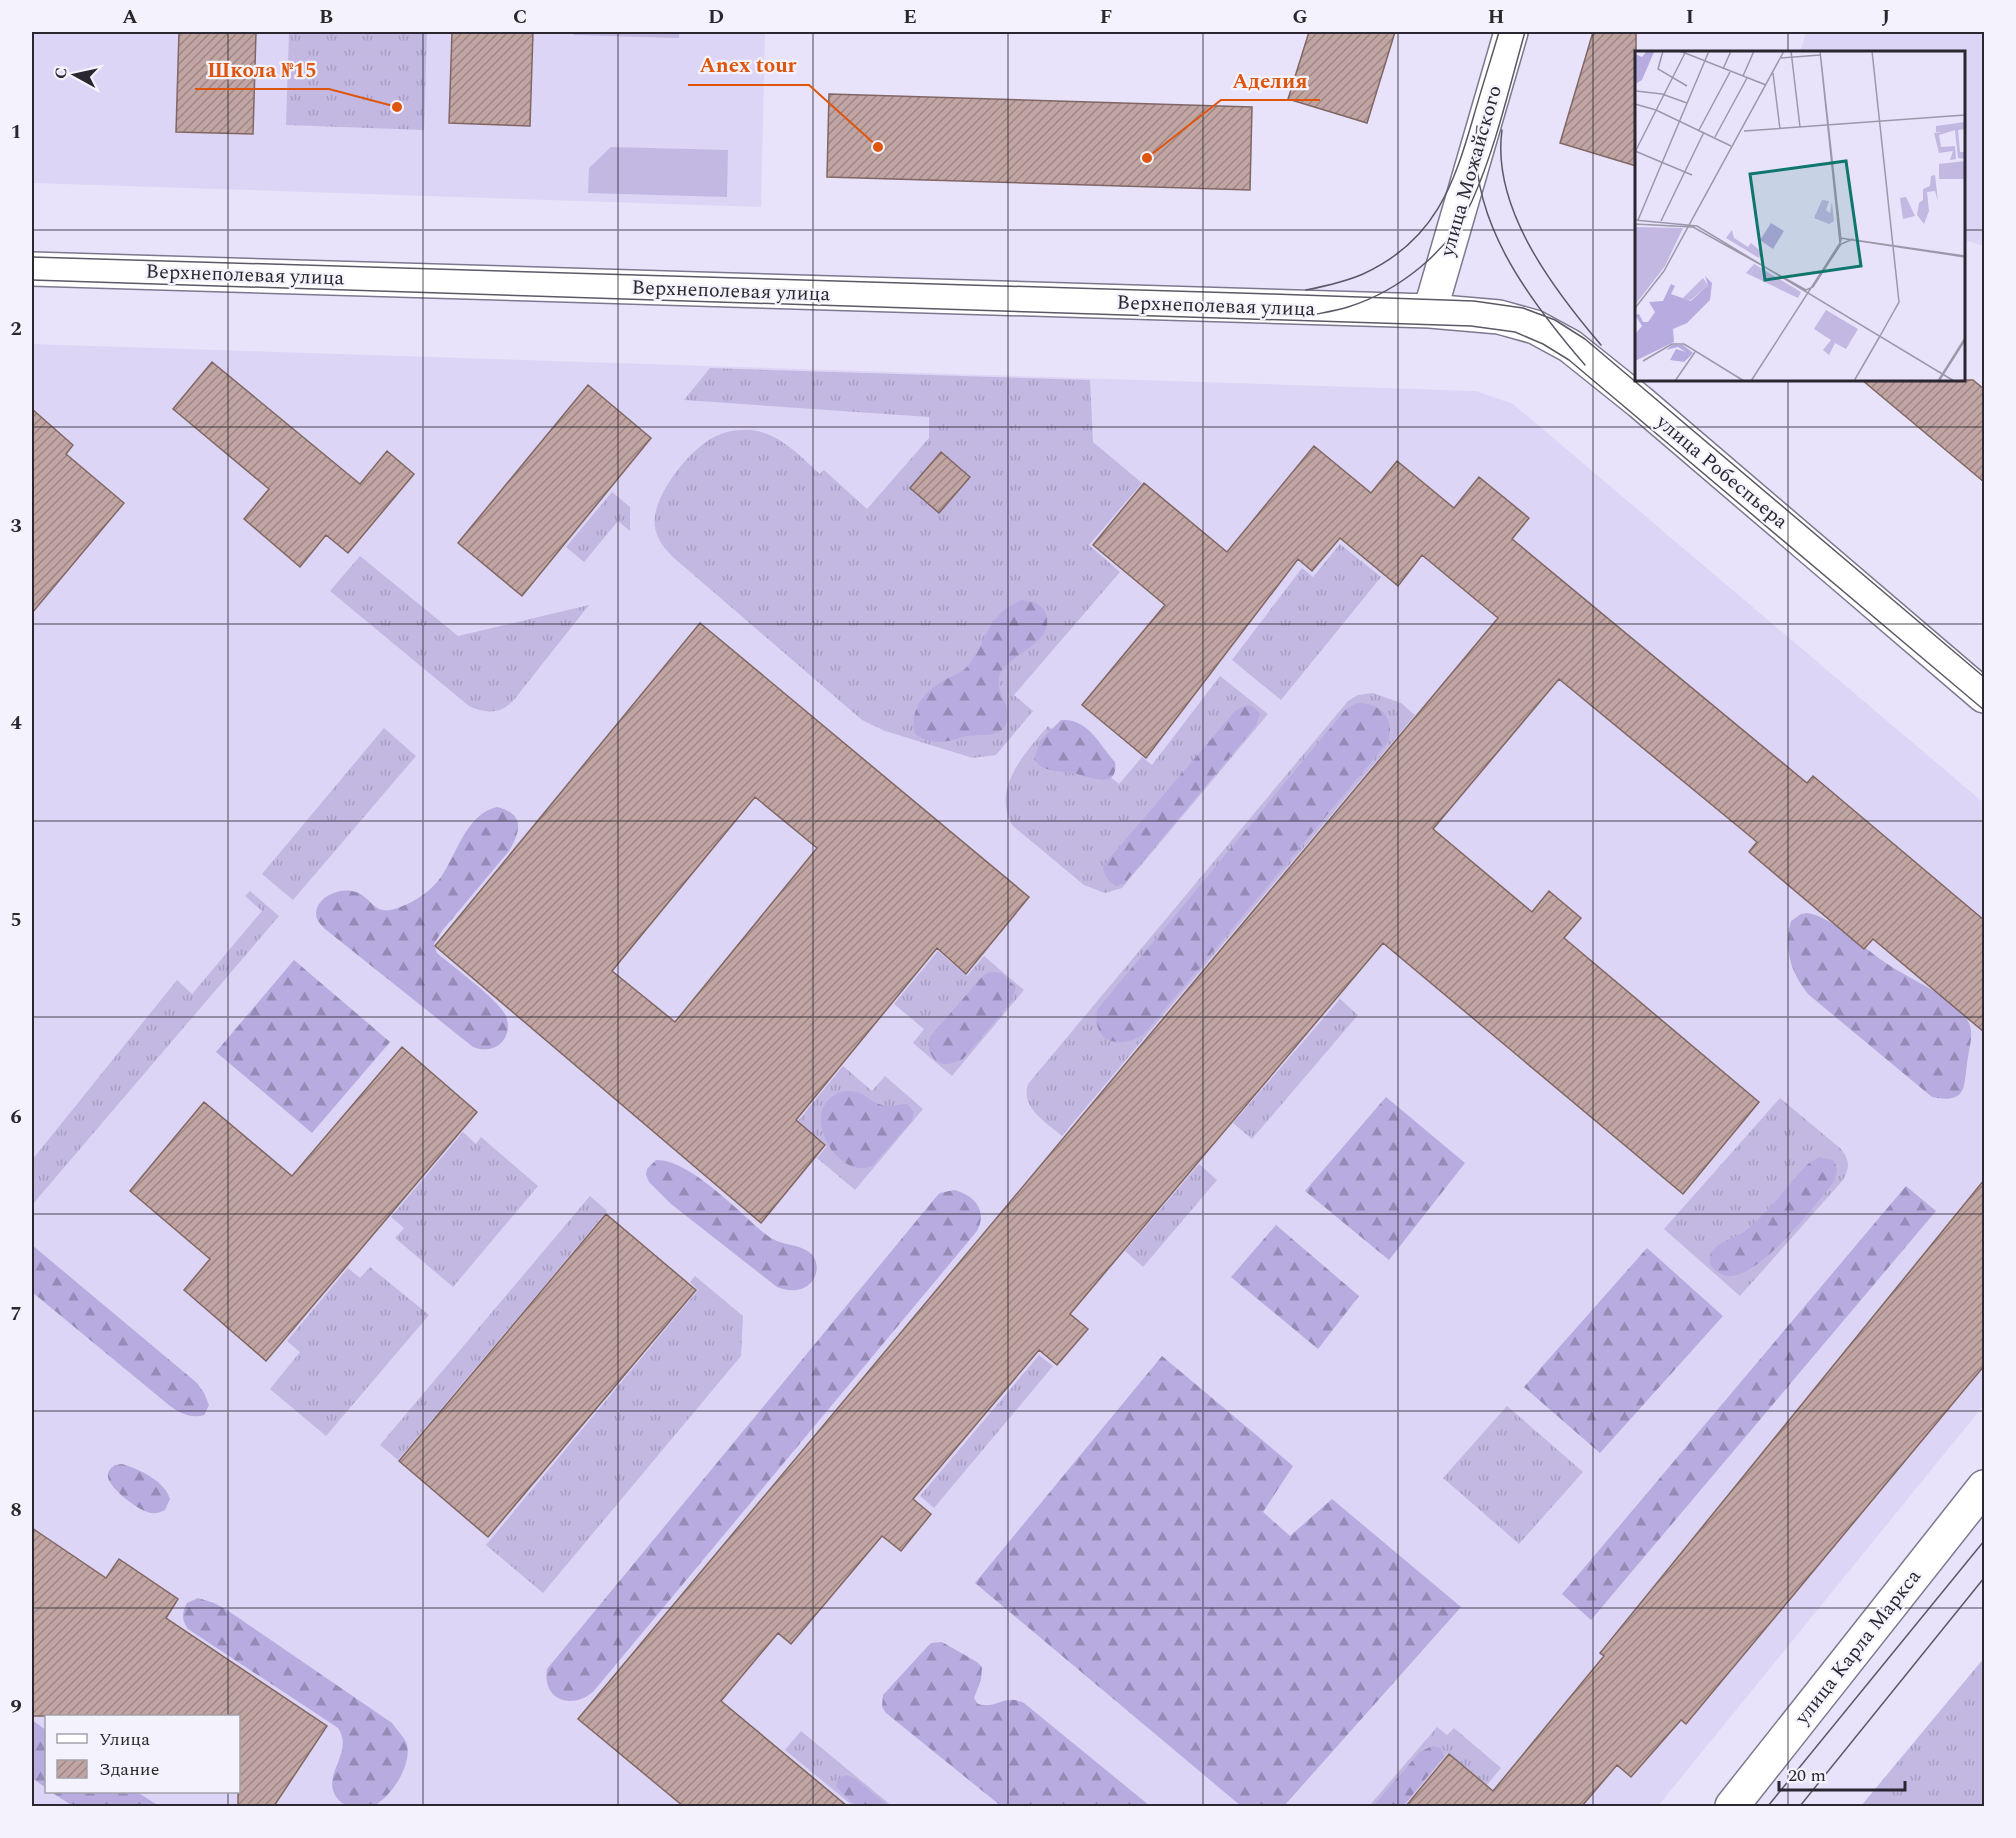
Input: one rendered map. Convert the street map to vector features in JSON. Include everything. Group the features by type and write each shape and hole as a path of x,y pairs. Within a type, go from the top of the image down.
{"street":[{"name":"улица Можайского","path":"1430,311 1511,32"},
{"name":"Верхнеполевая улица","path":"32,269 1430,311"},
{"name":"улица Робеспьера","path":"1430,311 1499,317 1535,327 1570,346 1658,417 1984,696"},
{"name":"улица Карла Маркса","path":"1732,1806 1984,1487"}],"shaded area":[{"path":"32,32 765,32 761,207 32,183"},
{"path":"1806,32 1984,32 1984,246 1965,240 1965,51 1800,51"},
{"path":"32,344 1476,391 1513,404 1984,803 1984,1405 1658,1806 32,1806"}],"green space":[{"path":"289,32 427,32 424,130 286,125"},
{"path":"574,32 679,32 679,38 574,35"},
{"path":"611,147 728,150 727,197 588,193 589,168"},
{"path":"710,368 1090,380 1093,442 1142,483 1089,545 1120,572 1014,695 1033,711 996,755 973,758 885,731 862,720 674,558 662,544 655,527 655,515 659,502 665,489 684,462 716,436 738,430 762,432 780,441 820,474 824,470 867,509 929,438 929,417 684,400"},
{"path":"612,492 630,507 630,531 618,521 584,562 566,547"},
{"path":"1340,544 1381,577 1281,700 1232,660 1302,568 1313,577"},
{"path":"360,556 458,636 589,605 513,701 498,710 481,710 469,706 330,591"},
{"path":"1022,600 1041,606 1047,622 1045,631 1039,639 1006,665 1001,672 1000,691 1008,714 1004,727 995,734 969,736 944,742 926,740 915,734 914,718 919,703 929,691 967,667 994,621 1010,606"},
{"path":"1220,676 1268,714 1122,888 1105,893 1084,885 1013,826 1007,812 1008,785 1021,759 1048,726 1119,784 1142,757 1152,765"},
{"path":"1373,693 1401,703 1415,715 1062,1136 1031,1108 1027,1093 1028,1084 1348,701 1358,695"},
{"path":"1357,703 1373,706 1385,714 1390,727 1387,743 1144,1034 1126,1042 1117,1042 1103,1036 1099,1030 1097,1010 1346,709"},
{"path":"1248,705 1260,713 1257,724 1124,884 1116,886 1113,884 1105,875 1103,866 1236,710"},
{"path":"1061,720 1079,723 1092,734 1115,762 1113,776 1103,780 1053,771 1038,764 1034,759 1040,741"},
{"path":"384,728 416,756 293,900 262,874"},
{"path":"497,807 506,810 516,818 518,830 513,843 434,944 437,953 495,1002 506,1016 508,1024 505,1038 495,1047 481,1049 473,1047 325,929 318,920 316,911 328,895 345,890 362,895 379,909 385,910 406,905 417,899 441,877 470,826 486,811"},
{"path":"250,891 279,916 32,1205 32,1160 177,980 192,994 262,911 245,896"},
{"path":"1801,914 1819,916 1840,928 1880,959 1943,997 1961,1012 1970,1025 1971,1034 1964,1084 1959,1095 1944,1099 1932,1097 1809,995 1797,978 1788,951 1791,921"},
{"path":"938,951 967,976 984,956 1024,990 952,1076 913,1043 924,1029 894,1004"},
{"path":"294,960 390,1042 312,1133 216,1052"},
{"path":"987,973 1001,973 1016,987 1011,1002 963,1059 949,1064 942,1064 935,1060 929,1051 930,1037 980,979"},
{"path":"1340,999 1358,1015 1252,1139 1233,1123"},
{"path":"843,1066 872,1091 885,1076 923,1109 855,1190 817,1158 827,1146 798,1121"},
{"path":"845,1091 858,1092 885,1106 907,1104 914,1112 911,1122 872,1166 858,1168 845,1163 826,1139 821,1124 822,1110 830,1098"},
{"path":"1386,1097 1465,1163 1389,1260 1305,1191"},
{"path":"1780,1098 1841,1149 1846,1157 1848,1168 1843,1180 1740,1296 1664,1229"},
{"path":"463,1132 476,1144 481,1137 538,1186 453,1287 395,1238 404,1228 391,1217"},
{"path":"1819,1157 1833,1160 1837,1171 1836,1177 1798,1225 1765,1258 1749,1269 1734,1276 1721,1274 1714,1269 1710,1261 1713,1250 1741,1234 1753,1224 1808,1164"},
{"path":"656,1160 669,1162 698,1177 728,1200 764,1233 809,1252 814,1257 817,1269 813,1280 809,1285 796,1290 777,1287 671,1204 649,1182 646,1175 647,1169"},
{"path":"1199,1164 1217,1180 1143,1267 1125,1251"},
{"path":"1906,1186 1936,1211 1591,1620 1562,1594"},
{"path":"954,1190 968,1196 980,1210 980,1223 977,1231 593,1692 585,1697 567,1701 554,1695 549,1688 547,1669 936,1197 940,1193"},
{"path":"590,1196 607,1211 398,1460 380,1445"},
{"path":"1276,1225 1359,1296 1318,1349 1231,1277"},
{"path":"32,1245 197,1383 209,1405 204,1415 186,1415 170,1406 32,1292"},
{"path":"1647,1248 1723,1316 1600,1453 1524,1387"},
{"path":"370,1267 429,1315 326,1436 270,1389 300,1352 287,1341 348,1268 360,1278"},
{"path":"695,1276 743,1316 741,1356 543,1593 486,1545 698,1290 690,1282"},
{"path":"1039,1355 1053,1366 934,1508 920,1496"},
{"path":"1162,1356 1293,1466 1263,1512 1290,1536 1332,1499 1461,1607 1284,1806 1241,1806 975,1583"},
{"path":"1507,1406 1583,1472 1519,1544 1443,1478"},
{"path":"122,1464 136,1469 163,1487 170,1499 165,1510 155,1513 146,1512 126,1499 114,1487 108,1473 115,1465"},
{"path":"198,1598 227,1610 392,1723 406,1742 407,1759 400,1778 382,1801 369,1807 343,1804 337,1798 332,1781 343,1746 338,1728 188,1629 183,1619 184,1610 187,1603"},
{"path":"942,1642 982,1667 981,1680 974,1698 978,1704 990,1705 1011,1700 1024,1703 1150,1806 1001,1806 886,1713 882,1707 883,1695 928,1646 931,1643"},
{"path":"1984,1658 1984,1806 1861,1806"},
{"path":"32,1720 45,1729 45,1787 32,1778"},
{"path":"1437,1727 1447,1735 1454,1728 1501,1768 1487,1785 1448,1753 1404,1806 1369,1806"},
{"path":"801,1731 892,1806 853,1806 785,1750"},
{"path":"1432,1746 1441,1748 1444,1756 1403,1806 1373,1806 1420,1752"},
{"path":"846,1775 856,1779 888,1806 856,1806 836,1787 838,1779"},
{"path":"53,1793 139,1793 159,1806 73,1806"}],"building":[{"path":"179,32 256,32 253,134 176,132"},
{"path":"452,32 533,32 530,126 449,123"},
{"path":"1309,32 1395,32 1367,123 1288,99"},
{"path":"1593,32 1636,32 1635,166 1560,143"},
{"path":"829,94 1252,107 1250,190 827,177"},
{"path":"212,362 360,484 387,451 414,474 348,553 326,535 300,567 244,519 269,489 173,409"},
{"path":"1973,380 1984,389 1984,482 1863,381"},
{"path":"588,385 651,438 522,596 458,543"},
{"path":"32,409 73,445 66,454 124,503 32,613"},
{"path":"1314,446 1371,493 1397,461 1454,508 1479,477 1529,518 1512,539 1807,783 1813,776 1984,920 1984,1032 1873,939 1864,949 1749,852 1757,842 1559,679 1433,829 1532,912 1549,891 1581,918 1564,938 1759,1102 1683,1194 1383,943 1070,1314 1088,1329 1057,1365 1039,1350 913,1499 931,1514 901,1551 882,1536 791,1644 778,1633 721,1701 847,1806 683,1806 578,1719 1498,618 1422,555 1398,586 1340,538 1312,571 1298,559 1146,758 1082,705 1165,605 1093,545 1144,483 1227,552"},
{"path":"941,452 970,477 939,513 910,488"},
{"path":"700,623 1029,897 966,974 937,948 796,1120 825,1145 761,1223 435,946","holes":["755,797 817,848 675,1022 612,971"]},
{"path":"402,1047 477,1112 266,1361 184,1290 210,1259 130,1191 204,1102 292,1176"},
{"path":"1984,1180 1984,1366 1686,1724 1681,1720 1631,1777 1617,1765 1582,1806 1406,1806 1449,1754 1493,1791 1604,1656 1600,1653"},
{"path":"606,1214 696,1290 488,1537 399,1461"},
{"path":"32,1528 106,1578 119,1559 178,1599 166,1618 327,1726 274,1806 238,1806 240,1715 32,1716"}],"tram line":[{"path":"1306,290 1342,282 1388,261 1424,228 1438,208 1458,165 1499,32"},
{"path":"1307,316 1348,307 1386,291 1421,267 1451,236 1481,181 1502,117 1525,32"},
{"path":"1477,126 1476,160 1481,192 1491,224 1523,284 1585,365"},
{"path":"1502,130 1501,159 1506,189 1516,218 1546,273 1601,345"},
{"path":"32,257 1273,294 1474,301 1523,308 1555,320 1585,339 1984,677"},
{"path":"32,280 1471,326 1515,332 1543,344 1569,360 1984,710"},
{"path":"1768,1806 1984,1541"},
{"path":"1800,1806 1984,1578"}],"place":[{"name":"Школа №15","path":"397,107"},
{"name":"Anex tour","path":"878,147"},
{"name":"Аделия","path":"1147,158"}]}
